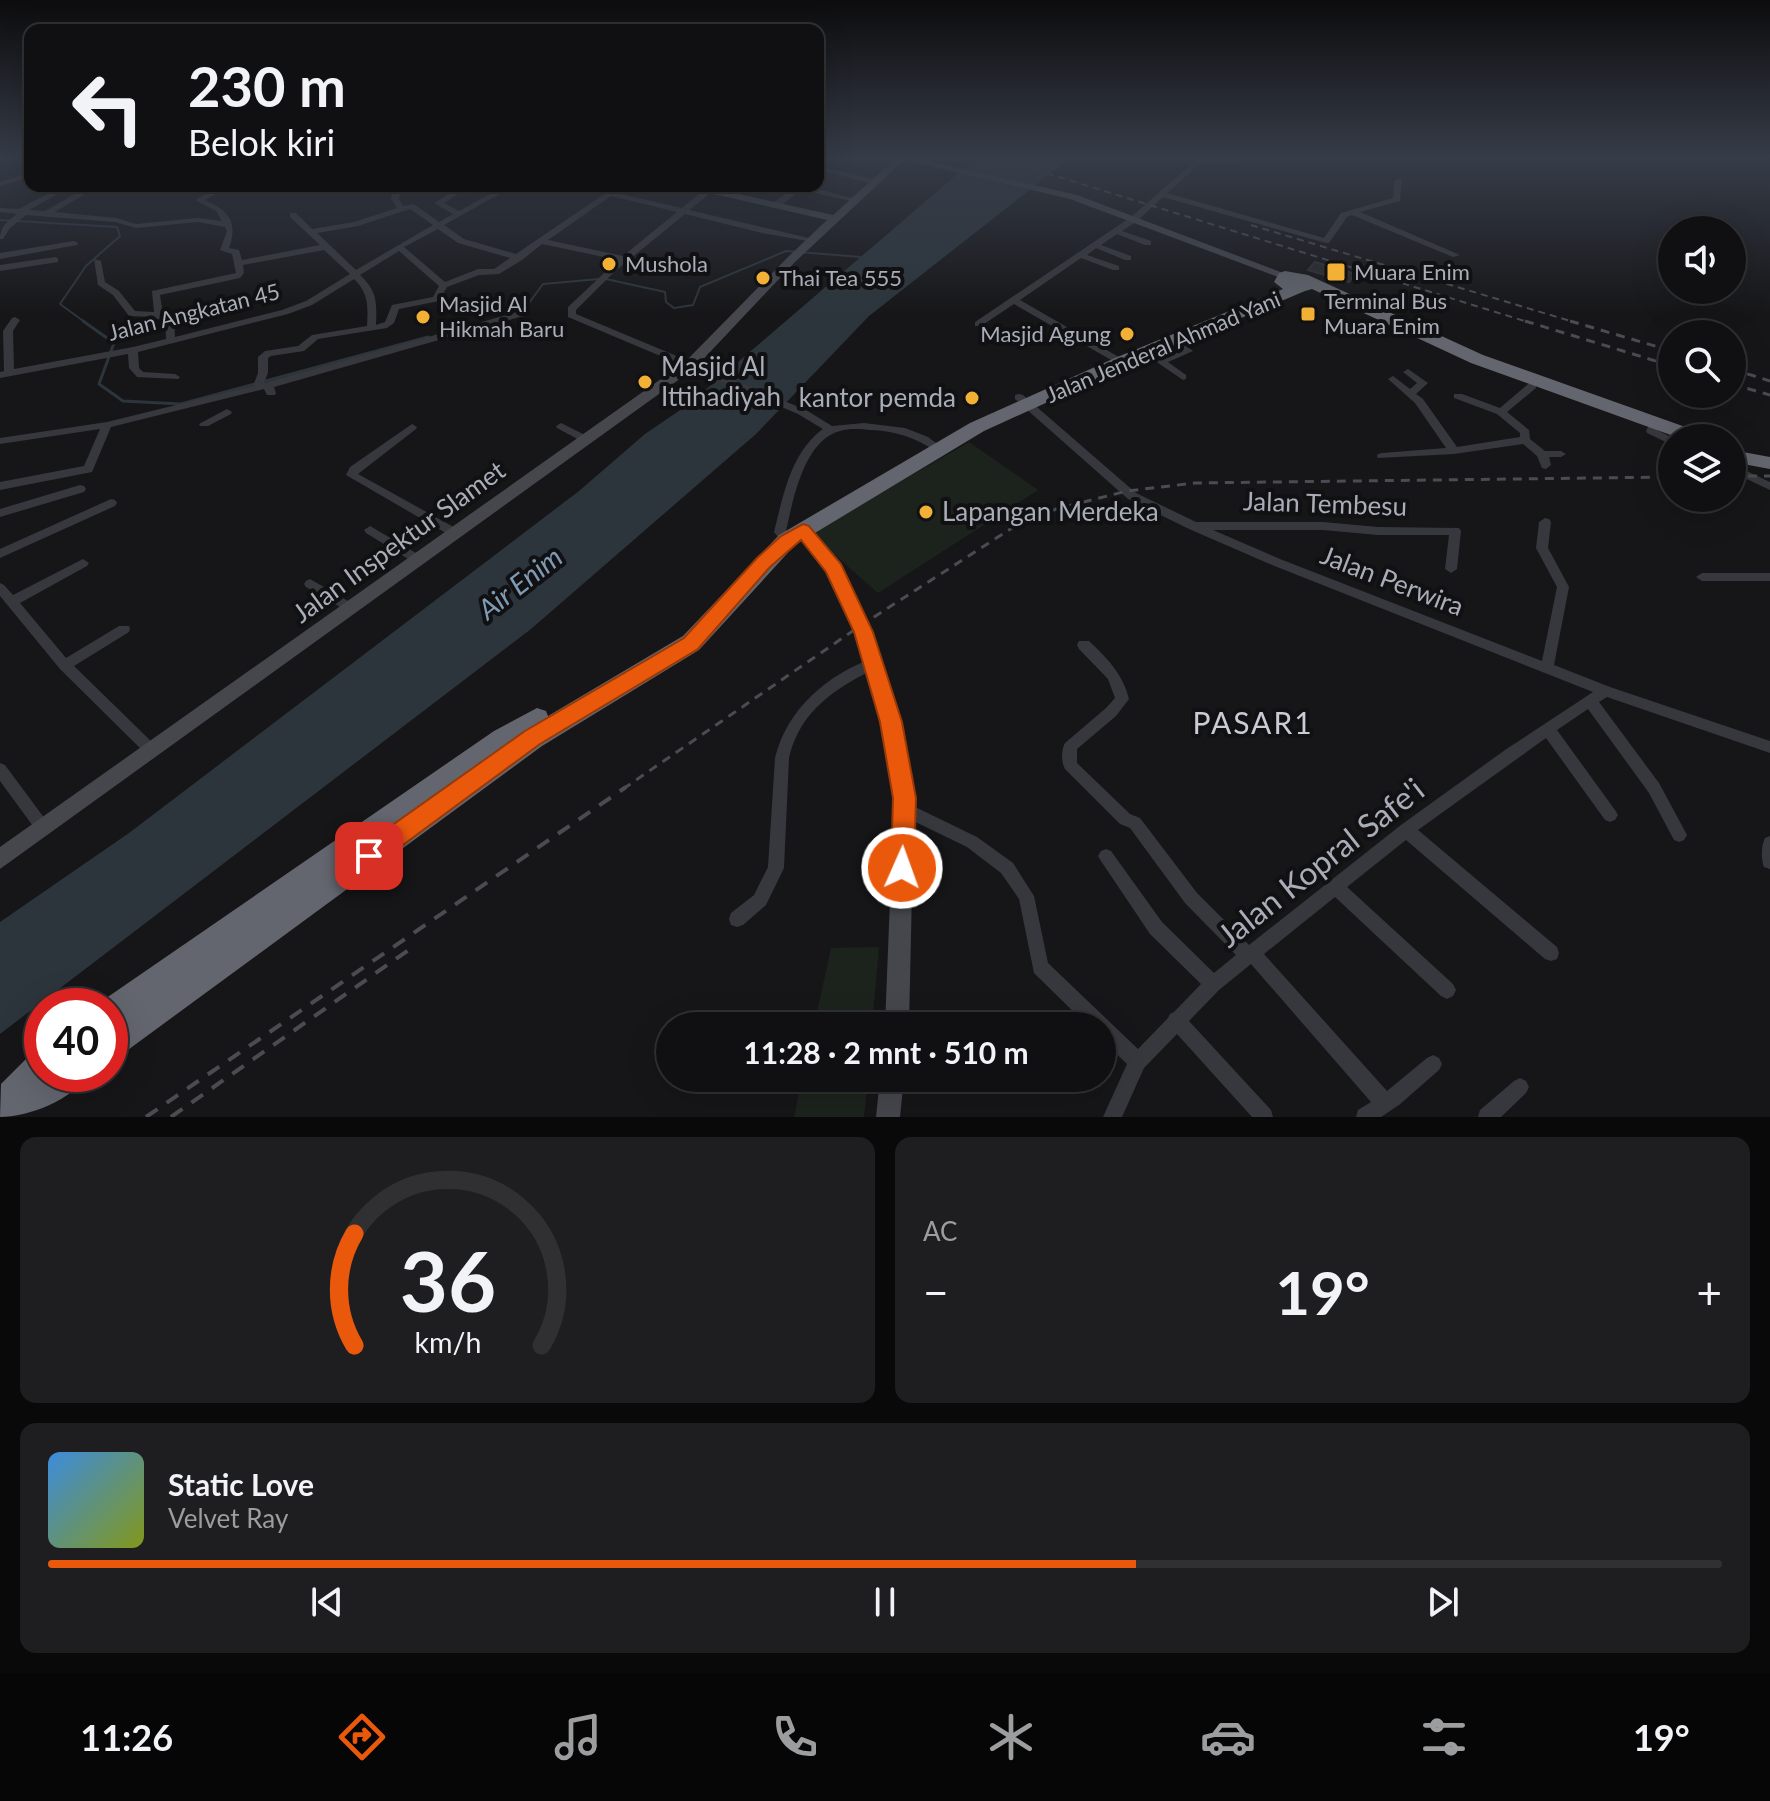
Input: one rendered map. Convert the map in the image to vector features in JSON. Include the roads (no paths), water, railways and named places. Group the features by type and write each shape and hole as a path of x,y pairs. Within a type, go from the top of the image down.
{"highway":[{"name":"Jalan Jenderal Ahmad Yani","path":"1116,358 1154,357 1175,340 1297,284"},
{"name":"Jalan Jenderal Ahmad Yani","path":"790,534 934,446 977,427 1023,401 1116,358 1297,284"},
{"path":"1297,284 1473,365 1658,429"},
{"path":"1297,284 1658,431"},
{"path":"1746,449 1770,451"},
{"path":"1746,459 1770,463"},
{"path":"128,1031 533,738 691,643 790,534"},
{"path":"128,1001 503,739 678,638 751,557 790,534"},
{"path":"5,1103 24,1085"},
{"path":"5,1103 33,1092"}],"street":[{"path":"6,211 116,220 136,226 198,220 229,225"},
{"path":"0,237 7,226 25,211"},
{"path":"46,214 51,211"},
{"path":"159,315 155,293 240,273 236,252 224,250 231,231 220,211"},
{"path":"310,232 355,224 392,211"},
{"path":"419,211 461,241 519,258"},
{"path":"454,211 460,214"},
{"name":"Jalan Angkatan 45","path":"5,373 133,350 285,312 309,303 399,247 465,211"},
{"path":"263,388 263,357 268,353 301,349 315,337 387,325 395,307 433,301 444,285 478,272 496,272 585,211"},
{"path":"681,211 593,286 571,309 571,315 802,412 832,430"},
{"path":"691,211 761,232 810,242"},
{"path":"799,211 835,219"},
{"name":"Jalan Inspektur Slamet","path":"0,859 690,365 791,260 844,211"},
{"path":"1110,211 1297,284"},
{"path":"978,324 1144,211"},
{"path":"1221,211 1326,241 1344,215 1355,211"},
{"path":"1352,212 1456,255"},
{"path":"293,215 356,273 373,301 371,328"},
{"path":"1115,231 1148,243"},
{"path":"541,241 625,259"},
{"path":"0,256 74,243"},
{"path":"1095,245 1128,258"},
{"path":"238,263 325,247"},
{"path":"399,247 444,285"},
{"path":"1080,255 1116,268"},
{"path":"0,268 55,260"},
{"path":"97,261 101,283 116,293 132,314 159,315 169,319 171,341"},
{"path":"1015,301 1116,358"},
{"path":"0,441 107,425 263,388 520,314"},
{"path":"5,373 8,331 15,320"},
{"path":"133,350 134,368 140,375 175,377"},
{"path":"1154,357 1183,377"},
{"path":"1408,372 1423,383 1411,393"},
{"path":"1393,379 1411,393 1454,451"},
{"path":"1501,412 1532,386"},
{"path":"1458,396 1501,412 1525,432 1525,440 1544,460 1561,454"},
{"path":"204,424 231,415 221,398"},
{"name":"Jalan Perwira","path":"1023,401 1132,496 1193,526 1276,562 1605,691 1770,747"},
{"path":"0,486 88,469 107,425"},
{"path":"561,426 587,440"},
{"path":"897,1012 904,809 891,722 863,632 834,569 790,534 797,473 817,439 832,430 852,426 889,427 912,432 934,446"},
{"path":"412,427 354,470 352,475 455,533"},
{"path":"1382,456 1454,451 1525,440"},
{"path":"1746,475 1770,486"},
{"path":"0,513 80,489"},
{"path":"0,554 111,503"},
{"path":"1545,522 1542,548 1563,587 1547,666"},
{"name":"Jalan Tembesu","path":"1193,526 1323,526 1378,531 1455,531 1451,569"},
{"path":"370,530 417,559"},
{"path":"12,602 83,563"},
{"path":"1702,577 1770,577"},
{"path":"310,584 351,608"},
{"path":"0,588 65,665 152,751"},
{"path":"65,665 124,629"},
{"path":"1084,645 1110,670 1120,687 1122,699 1070,747 1070,765 1125,819 1135,823 1191,898 1250,954 1369,1089 1389,1100"},
{"path":"737,919 760,900 776,868 782,758 786,741 807,709 824,693 842,679 873,663"},
{"name":"Jalan Kopral Safe'i","path":"1112,1117 1138,1062 1213,984 1406,830 1605,691"},
{"path":"1590,701 1654,788 1679,835"},
{"path":"1548,729 1610,815"},
{"path":"0,769 43,828"},
{"path":"904,809 972,842 1007,868 1026,896 1040,967 1086,1012"},
{"path":"1406,830 1551,953"},
{"path":"1770,843 1770,862"},
{"path":"1106,856 1156,928 1213,984"},
{"path":"1335,887 1447,990"},
{"path":"1176,1020 1264,1117"},
{"path":"1116,1041 1138,1062"},
{"path":"1365,1117 1415,1083 1433,1064"},
{"path":"1487,1117 1520,1087"},
{"path":"888,1117 891,1092"}],"water":[{"name":"Air Enim","path":"914,211 1003,211 869,316 756,434 531,629 60,988 24,988 24,1016 0,1034 0,922 129,833 579,491 645,434 689,404"}],"waterway":[{"path":"0,220 117,227 120,236 86,266 60,304 86,323"},
{"path":"606,279 665,292 666,302 674,308 693,305 700,287 786,251 861,257"},
{"path":"517,313 523,311 543,284 599,279"},
{"path":"83,321 114,343 99,384 123,401 181,404 255,384"},
{"path":"262,382 428,337"}],"railway":[{"path":"1169,211 1531,323"},
{"path":"1251,225 1577,323"},
{"path":"1525,321 1658,362"},
{"path":"1570,321 1658,347"},
{"path":"1746,373 1770,381"},
{"path":"1746,388 1770,395"},
{"path":"1746,476 1770,476"},
{"path":"623,789 860,626 1012,528 1056,509 1127,491 1195,483 1658,477"},
{"path":"146,1117 626,787"},
{"path":"171,1117 410,949"}],"place":[{"name":"Mushola","path":"609,264"},
{"name":"Muara Enim","path":"1336,272"},
{"name":"Thai Tea 555","path":"763,278"},
{"name":"Terminal Bus Muara Enim","path":"1308,314"},
{"name":"Masjid Al Hikmah Baru","path":"423,317"},
{"name":"Masjid Agung","path":"1127,334"},
{"name":"Masjid Al Ittihadiyah","path":"645,382"},
{"name":"kantor pemda","path":"972,398"},
{"name":"Lapangan Merdeka","path":"926,512"}],"district":[{"name":"PASAR1","path":"1253,724"}]}
